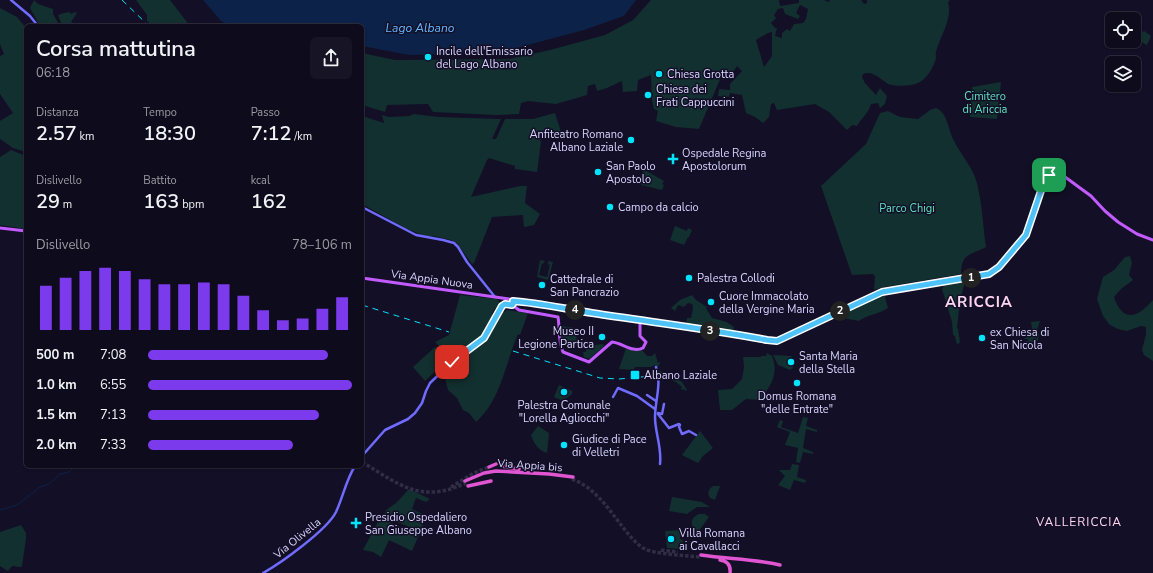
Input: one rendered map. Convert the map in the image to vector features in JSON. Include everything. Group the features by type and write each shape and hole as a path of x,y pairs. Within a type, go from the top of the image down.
{"highway":[{"path":"489,467 498,463 504,467 536,473"},
{"name":"Via Appia bis","path":"491,481 466,484 489,473 505,471 536,473 572,478"},
{"name":"Via Appia bis","path":"489,473 549,475"},
{"path":"730,573 730,566 723,560 701,556 745,559 780,565"}],"main road":[{"path":"11,0 31,17 36,24"},
{"name":"Via Appia Nuova","path":"364,278 497,297 593,314 777,341 878,293 894,289 991,274 1021,242 1028,230 1046,177 1055,173 1063,176 1091,196 1118,222 1137,234 1153,240"},
{"path":"364,208 416,235 443,240 458,247 468,264 490,291 505,304 512,305 519,310 558,317 558,329 563,352 589,362 612,342 638,350 643,348 646,342 642,340 640,335 640,321"},
{"path":"0,228 24,232"},
{"path":"364,454 390,427 409,418 416,412 422,403 429,385 452,362 484,338 505,304 506,299"},
{"path":"512,305 513,301"},
{"path":"656,367 658,380 656,430 661,451 660,464"},
{"path":"614,397 618,388 637,396 656,412 669,428 679,424 682,434 688,431 696,435"},
{"path":"647,395 656,402"},
{"path":"656,412 662,414 664,404"},
{"name":"Via Olivella","path":"263,573 285,559 318,533 330,521 336,511 353,468"}],"green space":[{"path":"34,0 38,4 53,9 53,14 59,24 39,24 30,8"},
{"path":"136,0 170,0 188,24 151,24 147,21 147,15"},
{"path":"651,0 779,0 780,6 799,3 799,0 824,0 829,2 830,0 861,0 864,4 867,3 867,0 950,0 948,2 949,15 936,52 935,62 927,76 918,83 899,86 888,84 870,73 863,74 862,77 865,83 876,95 880,88 887,96 885,104 880,108 878,103 871,104 869,110 857,126 852,125 847,130 829,112 815,104 777,110 774,103 771,104 769,117 763,123 746,113 742,95 730,93 729,97 718,96 719,89 730,90 730,84 742,71 737,66 733,72 724,70 699,129 676,127 656,121 658,111 654,109 652,101 651,75 638,80 637,91 623,92 622,81 597,91 595,84 588,86 587,95 556,104 528,101 521,103 519,114 496,115 433,112 428,104 387,105 385,112 364,106 364,53 395,60 509,59 550,50 605,35 633,20","holes":["800,5 808,9 806,19 803,23 794,24 790,31 787,29 782,33 782,38 775,36 777,28 775,28 771,23 776,18 774,15 778,9 783,8 785,14 798,19 800,16 796,13","772,32 772,56 764,67 756,40"]},
{"path":"0,8 17,17 24,26 24,151 13,148 0,139 0,121 13,113 0,94 0,56 4,54 0,44"},
{"path":"64,13 77,13 71,22 74,24 61,24 58,15"},
{"path":"1144,31 1151,36 1147,45 1141,40 1141,33"},
{"name":"Cimitero di Ariccia","path":"1001,82 997,119 970,117 972,87"},
{"name":"Parco Chigi","path":"936,108 943,113 953,139 975,177 980,198 986,247 971,254 965,259 961,267 961,274 874,290 875,276 873,274 852,275 821,186 866,144 880,113 888,111 900,117 918,119 930,110"},
{"path":"555,113 562,135 558,134 558,137 543,134 540,141 537,172 515,169 515,166 489,158 471,197 520,186 527,186 525,203 540,214 534,225 524,227 523,215 492,217 474,263 472,264 457,243 434,236 425,236 405,228 364,205 364,117 384,123 382,115 389,117 409,116 414,114 438,117 501,119 492,139 496,139 505,119 533,119"},
{"path":"11,150 24,155 24,229 0,225 0,157"},
{"path":"643,169 664,181 662,184 664,185 662,190 641,185"},
{"path":"675,226 687,231 688,228 692,230 684,245 670,240"},
{"path":"1130,256 1132,263 1129,275 1133,280 1121,289 1114,297 1122,311 1131,315 1141,311 1153,300 1153,361 1144,355 1142,350 1146,327 1141,326 1127,331 1110,325 1103,316 1097,299 1103,277 1114,270 1125,257"},
{"path":"540,260 545,261 543,264 542,263 539,275 547,277 550,264 548,265 548,261 553,262 548,280 537,277"},
{"path":"966,280 959,309 957,328 960,342 957,345 955,336 953,335 952,322 942,289 945,283"},
{"path":"884,293 888,308 884,310 859,321 843,318 840,314"},
{"path":"460,295 497,299 501,304 499,309 495,308 492,314 494,318 482,337 453,359 435,342 449,335"},
{"path":"692,295 696,300 707,307 706,308 712,318 727,322 734,327 733,332 686,325 687,318 691,318 693,308 692,304 688,303 684,307 678,305 675,311 671,308 680,300"},
{"path":"507,310 528,313 520,335 518,334 513,345 497,392 484,413 476,422 469,413 463,410 457,398 448,390 445,379 446,373 449,368 472,349 480,345 501,311 504,312"},
{"path":"1040,321 1036,333 1039,334 1038,341 1032,342 1032,345 1024,345 1024,342 1028,341 1028,339 1024,339 1034,331 1032,329 1031,322"},
{"path":"559,327 575,328 578,346 562,342"},
{"path":"603,344 604,346 589,359 584,357 583,352 586,352 586,349 589,349 588,346"},
{"path":"435,347 447,360 425,381 413,367"},
{"path":"626,348 631,350 642,350 647,356 652,356 655,353 658,363 660,362 660,364 657,367 655,365 651,367 635,367 634,370 619,369"},
{"path":"767,353 772,356 775,368 773,379 768,390 760,400 746,399 732,410 720,410 718,390 732,389 742,379 744,367 743,357 761,357 766,356"},
{"path":"773,355 792,356 791,359 788,358 787,362 793,364 793,368 790,370 778,365"},
{"path":"660,371 669,374 671,373 682,382 687,390 682,390 682,387 676,382 660,376"},
{"name":"Palestra Comunale \"Lorella Agliocchi\"","path":"559,385 572,391 572,394 563,401 554,397"},
{"path":"803,417 808,418 806,426 817,430 817,432 806,429 803,448 813,452 813,454 803,452 800,463 796,462 798,448 785,445 790,432 777,427 780,420 783,421 781,427 798,433"},
{"path":"538,426 549,433 547,453 537,446 531,435"},
{"path":"700,431 713,448 703,456 698,463 682,455"},
{"path":"792,464 799,465 797,477 806,480 805,483 794,480 790,490 778,485 785,476 779,470 790,470"},
{"path":"713,486 720,486 715,500 710,498 708,495 709,490"},
{"path":"409,489 430,499 426,502 416,498 412,509 427,516 420,531 384,517 386,510 396,503"},
{"path":"672,497 702,502 710,507 697,507 687,514 669,511"},
{"path":"699,514 705,514 709,517 698,532 693,528 692,520"},
{"path":"380,518 419,535 412,551 389,540 381,557 373,552 363,550"},
{"path":"21,525 26,533 22,566 12,566 8,571 0,566 0,532"},
{"path":"681,530 680,539 683,540 682,549 667,548 665,531"}],"water":[{"name":"Lago Albano","path":"203,0 636,0 624,16 584,30 498,53 479,51 460,54 409,55 364,46 364,24 226,24 221,21"}],"waterway":[{"path":"0,510 17,505 40,487 49,484 60,474 69,472 73,468"}],"tunnel":[{"path":"364,463 400,484 423,492 436,492 466,483"},
{"path":"451,487 474,473 489,467"},
{"path":"572,479 581,483 595,494 632,538 645,549 650,551 701,557"},
{"path":"661,550 678,552"}],"railway":[{"path":"122,0 147,24"},
{"path":"945,279 966,276"},
{"path":"364,306 449,332"},
{"path":"513,351 600,378 619,379 652,376"}],"place":[{"name":"Incile dell'Emissario del Lago Albano","path":"428,57"},
{"name":"Chiesa Grotta","path":"659,74"},
{"name":"Chiesa dei Frati Cappuccini","path":"648,95"},
{"name":"Anfiteatro Romano Albano Laziale","path":"631,140"},
{"name":"Ospedale Regina Apostolorum","path":"673,159"},
{"name":"San Paolo Apostolo","path":"598,172"},
{"name":"Campo da calcio","path":"610,207"},
{"name":"Palestra Collodi","path":"689,278"},
{"name":"Cattedrale di San Pancrazio","path":"542,285"},
{"name":"Cuore Immacolato della Vergine Maria","path":"711,302"},
{"name":"Museo II Legione Partica","path":"602,337"},
{"name":"ex Chiesa di San Nicola","path":"982,338"},
{"name":"Santa Maria della Stella","path":"791,362"},
{"name":"Albano Laziale","path":"635,375"},
{"name":"Domus Romana \"delle Entrate\"","path":"797,383"},
{"name":"Palestra Comunale \"Lorella Agliocchi\"","path":"564,392"},
{"name":"Giudice di Pace di Velletri","path":"564,445"},
{"name":"Presidio Ospedaliero San Giuseppe Albano","path":"356,523"},
{"name":"Villa Romana ai Cavallacci","path":"671,539"}],"district":[{"name":"ARICCIA","path":"979,302"},
{"name":"VALLERICCIA","path":"1079,522"}],"route":[{"path":"452,362 484,338 502,306 505,304 509,306 512,305 513,301 777,341 882,292 991,274 996,271 1026,235 1045,179 1049,175"}]}
